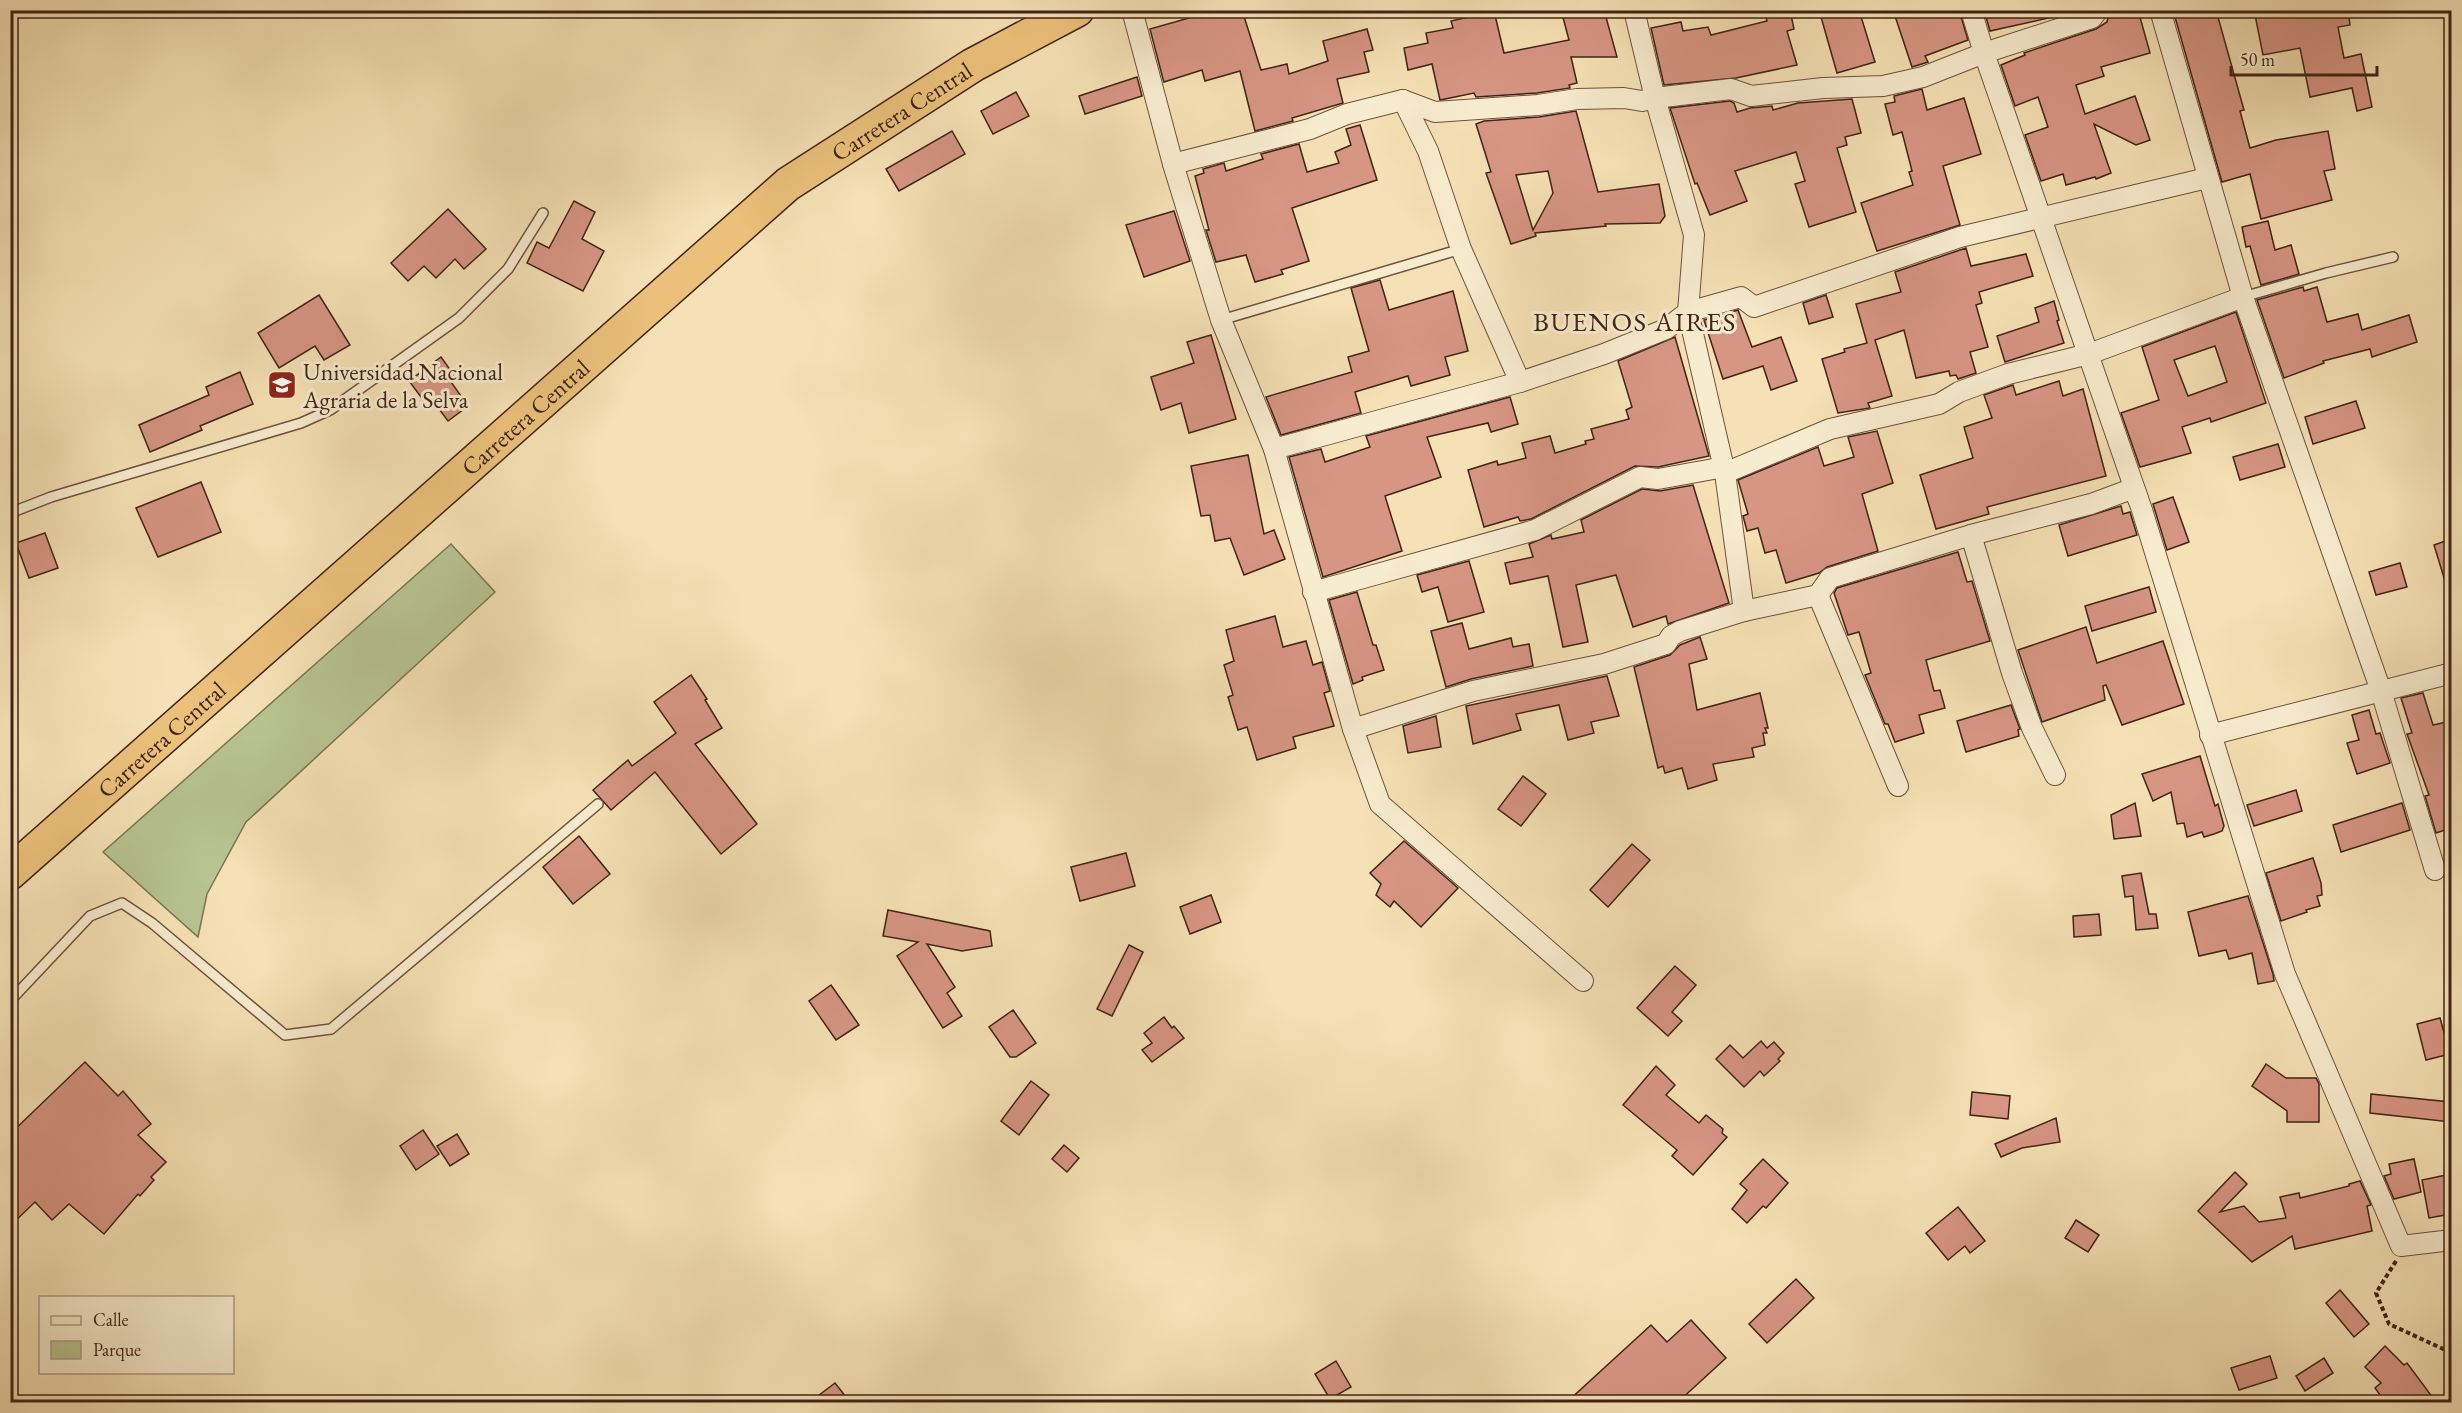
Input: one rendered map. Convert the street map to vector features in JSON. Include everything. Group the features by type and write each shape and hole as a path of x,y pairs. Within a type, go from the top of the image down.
{"highway":[{"name":"Carretera Central","path":"10,873 788,184 973,65 1077,10"}],"street":[{"path":"1132,10 1173,164 1221,320 1274,449 1353,729 1380,804 1583,981"},
{"path":"1634,10 1655,98 1694,235 1689,312 1725,473 1744,611"},
{"path":"1971,10 2134,488 2285,974 2401,1246 2451,1240"},
{"path":"1173,164 1310,129 1347,114 1403,100 1436,112 1538,105 1577,99 1624,98 1642,102 1655,98 1731,89 1751,96 1823,88 1883,86 1923,77 1984,53 2092,18 2098,10"},
{"path":"2160,10 2243,297 2381,691 2435,870"},
{"path":"1403,100 1428,151 1461,249 1520,382"},
{"path":"1274,449 1520,382 1604,354 1666,329 1689,312 1741,297 1754,307 1960,237 2207,178"},
{"path":"1725,473 1830,429 1939,404 1959,392 2008,374 2089,354 2243,297"},
{"path":"1313,592 1535,530 1640,477 1658,479 1719,468 1725,473"},
{"path":"1353,729 1473,691 1604,664 1666,644 1671,636 1680,631 1744,611 1818,595 1830,578 1971,535 2091,504 2134,488"},
{"path":"1971,535 2028,717 2055,775"},
{"path":"1818,595 1898,786"},
{"path":"2210,735 2451,673"}],"lane":[{"path":"10,513 51,497 301,423 330,410 459,318 508,269 543,213"},
{"path":"1221,320 1461,249"},
{"path":"2243,297 2326,273 2393,257"},
{"path":"10,1001 90,916 122,903 152,923 285,1035 331,1029 598,804"}],"path":[{"path":"2401,1246 2395,1266 2376,1293 2389,1324 2451,1353"}],"green space":[{"path":"451,544 495,592 246,822 207,894 198,937 103,852"}],"building":[{"path":"1217,10 1242,10 1261,70 1287,64 1289,74 1328,61 1323,41 1367,29 1373,50 1364,52 1369,72 1337,79 1343,103 1292,118 1293,121 1255,131 1240,71 1205,81 1202,70 1164,82 1163,79 1150,29"},
{"path":"1561,10 1604,10 1617,57 1571,57 1577,83 1569,85 1570,88 1537,93 1476,97 1474,93 1440,100 1432,64 1408,70 1404,48 1428,43 1426,33 1453,28 1451,21 1494,11 1504,53 1569,40"},
{"path":"1764,10 1790,10 1794,29 1787,31 1797,65 1736,78 1664,85 1651,28 1681,22 1683,31 1708,27 1711,35 1767,21"},
{"path":"1819,10 1859,10 1875,62 1837,73"},
{"path":"1893,10 1959,10 1968,40 1925,56 1928,62 1912,67"},
{"path":"1984,10 2053,10 2053,17 1990,31"},
{"path":"2110,10 2138,10 2150,53 2101,67 2104,76 2076,85 2085,114 2135,96 2150,140 2136,145 2094,124 2111,173 2096,179 2095,177 2066,185 2063,174 2041,181 2025,135 2048,127 2038,97 2015,106 2001,65 2025,55 2024,53 2096,29 2107,22"},
{"path":"2173,10 2216,10 2244,110 2240,111 2250,148 2276,140 2328,131 2335,169 2324,171 2332,200 2261,219 2250,174 2222,182"},
{"path":"2254,10 2348,10 2350,25 2338,27 2344,58 2361,54 2372,107 2357,111 2352,88 2310,97 2300,48 2263,55"},
{"path":"1137,77 1142,96 1085,114 1079,96"},
{"path":"1922,89 1927,110 1964,98 1981,154 1943,166 1960,225 1877,251 1861,203 1913,185 1909,172 1912,171 1902,132 1893,135 1885,104 1895,102 1894,96"},
{"path":"1016,92 1029,116 993,134 981,111"},
{"path":"1852,99 1861,133 1845,137 1847,145 1837,148 1856,212 1809,227 1795,184 1805,181 1796,152 1735,171 1747,201 1710,215 1697,183 1695,184 1670,108 1730,101 1734,103 1737,112 1750,108 1772,106 1773,110 1798,103"},
{"path":"1576,111 1598,192 1659,184 1665,216 1660,223 1605,224 1606,226 1535,233 1536,236 1511,244 1486,173 1491,172 1476,124 1484,121 1539,117","holes":["1548,171 1553,193 1533,230 1516,175"]},
{"path":"1360,125 1377,180 1292,208 1309,261 1281,270 1283,274 1255,282 1246,255 1216,262 1206,230 1209,230 1195,176 1204,173 1203,169 1224,163 1226,171 1263,159 1261,154 1299,144 1307,172 1339,163 1335,152 1351,145 1346,129"},
{"path":"952,131 965,154 899,191 886,169"},
{"path":"574,201 595,212 582,239 604,251 583,291 527,263 537,242 549,248"},
{"path":"448,209 486,249 464,269 455,259 436,278 424,266 408,281 391,263"},
{"path":"1174,211 1190,261 1144,277 1126,225"},
{"path":"2268,221 2275,250 2291,245 2299,274 2261,285 2250,246 2246,247 2242,227"},
{"path":"1966,248 1971,266 2026,254 2033,276 1979,292 1982,303 1976,305 1988,347 1970,352 1976,373 1958,379 1956,375 1950,376 1949,371 1916,378 1904,330 1875,340 1892,396 1868,403 1870,408 1838,413 1822,359 1845,352 1844,349 1867,343 1856,304 1901,292 1895,272"},
{"path":"1380,280 1389,310 1453,291 1468,351 1445,357 1450,375 1411,386 1408,376 1355,392 1361,413 1281,435 1266,397 1352,372 1348,357 1369,351 1351,288"},
{"path":"2303,287 2304,291 2317,287 2327,322 2358,314 2362,330 2409,315 2417,342 2372,357 2370,349 2323,361 2324,363 2284,378 2257,300"},
{"path":"319,295 350,345 324,360 315,346 279,368 258,333"},
{"path":"1826,295 1833,317 1809,324 1803,303"},
{"path":"2054,301 2064,343 2005,362 1997,336 2039,322 2035,308"},
{"path":"1738,310 1752,347 1781,337 1797,381 1771,390 1763,366 1723,379 1704,320"},
{"path":"2236,312 2266,403 2211,422 2210,418 2182,427 2191,453 2140,467 2121,413 2159,400 2142,347","holes":["2215,346 2227,382 2188,396 2174,360"]},
{"path":"1211,335 1236,419 1189,433 1181,403 1161,410 1151,377 1194,363 1187,342"},
{"path":"1675,337 1709,456 1658,467 1635,466 1531,519 1520,521 1518,517 1484,527 1468,470 1497,461 1498,465 1526,458 1522,443 1550,436 1555,453 1586,444 1585,441 1594,439 1591,429 1629,419 1626,410 1632,407 1618,361"},
{"path":"441,357 456,378 451,382 468,406 448,421 430,397 424,401 409,381"},
{"path":"240,372 253,404 200,426 202,430 150,452 139,425 209,395 206,387"},
{"path":"2059,381 2063,396 2083,389 2106,476 1987,507 1989,514 1936,529 1920,475 1973,458 1964,427 1992,418 1984,395 2013,385 2016,395"},
{"path":"1510,397 1518,424 1491,432 1488,423 1427,437 1441,477 1385,496 1402,551 1323,577 1289,457 1321,449 1325,462 1370,447 1366,436"},
{"path":"2356,401 2365,428 2313,444 2305,417"},
{"path":"1877,431 1893,483 1862,494 1878,551 1786,583 1776,550 1765,553 1758,528 1747,531 1743,516 1748,514 1738,480 1818,447 1824,466 1854,457 1848,437"},
{"path":"2278,444 2285,467 2240,480 2233,457"},
{"path":"1248,455 1264,534 1274,530 1285,559 1244,575 1230,538 1215,541 1210,515 1201,516 1191,466"},
{"path":"201,482 221,532 158,557 136,508"},
{"path":"1693,485 1729,603 1668,624 1666,616 1633,627 1616,575 1576,585 1588,642 1563,647 1548,576 1510,584 1505,563 1533,557 1529,544 1551,535 1552,539 1584,532 1581,520 1642,489 1660,491"},
{"path":"2173,497 2189,542 2167,550 2153,504"},
{"path":"2121,506 2123,514 2130,512 2137,535 2068,556 2059,525"},
{"path":"45,533 58,568 29,578 16,543"},
{"path":"2451,539 2451,590 2448,591 2434,545"},
{"path":"1958,552 1967,582 1972,581 1990,641 1926,660 1934,691 1940,690 1945,708 1919,715 1924,733 1895,742 1865,675 1871,673 1859,632 1848,635 1834,593 1837,588"},
{"path":"1469,561 1484,612 1448,622 1438,587 1422,592 1417,575"},
{"path":"2400,563 2407,587 2376,595 2369,572"},
{"path":"2149,587 2156,612 2092,631 2085,606"},
{"path":"1357,592 1373,645 1376,645 1384,670 1362,677 1363,680 1353,684 1329,600"},
{"path":"1275,616 1283,647 1306,641 1313,665 1322,662 1330,691 1324,693 1334,726 1293,737 1296,748 1257,760 1247,727 1238,730 1228,697 1233,695 1224,665 1234,661 1226,630"},
{"path":"1462,623 1469,649 1511,638 1513,647 1529,644 1533,666 1471,679 1446,687 1431,631"},
{"path":"2086,627 2097,663 2163,641 2184,704 2122,725 2106,685 2103,686 2105,700 2042,722 2018,650"},
{"path":"1700,637 1707,659 1689,664 1697,710 1760,693 1768,728 1765,728 1767,733 1763,733 1765,745 1752,748 1754,757 1713,764 1717,780 1688,789 1682,768 1665,773 1663,766 1658,768 1634,667 1670,655 1680,645"},
{"path":"691,675 722,728 695,744 757,824 721,854 655,772 611,810 593,790 628,760 632,766 676,733 654,702"},
{"path":"1607,676 1619,716 1591,722 1594,733 1568,740 1559,705 1516,714 1521,730 1473,744 1466,706"},
{"path":"2423,693 2433,725 2451,721 2451,828 2436,833 2425,796 2429,795 2407,734 2412,733 2401,698"},
{"path":"2011,705 2020,729 2018,730 2019,736 1966,752 1957,721"},
{"path":"2369,710 2376,734 2380,733 2390,763 2357,774 2347,743 2359,740 2352,715"},
{"path":"1436,716 1441,747 1408,753 1403,726"},
{"path":"2200,756 2215,806 2218,804 2224,826 2222,831 2204,837 2202,832 2187,837 2184,823 2177,824 2171,792 2153,801 2142,774"},
{"path":"1523,776 1546,794 1521,826 1498,809"},
{"path":"2296,790 2302,811 2254,826 2247,805"},
{"path":"2135,803 2141,836 2114,839 2111,815"},
{"path":"2402,803 2410,830 2341,852 2333,825"},
{"path":"579,836 610,874 573,904 543,867"},
{"path":"1404,841 1458,888 1421,927 1394,901 1390,907 1376,895 1381,884 1370,873"},
{"path":"1632,844 1650,860 1608,907 1590,890"},
{"path":"1126,853 1135,886 1080,901 1071,867"},
{"path":"2313,858 2321,883 2322,895 2317,896 2320,906 2281,921 2266,873"},
{"path":"2141,873 2149,914 2156,914 2158,928 2136,930 2133,896 2125,897 2122,876"},
{"path":"1211,895 1221,922 1190,934 1180,907"},
{"path":"2248,896 2274,981 2258,984 2252,953 2229,959 2226,950 2199,956 2188,912"},
{"path":"888,910 990,931 992,946 962,951 927,944 955,987 947,993 962,1016 943,1028 897,956 918,942 883,936"},
{"path":"2099,914 2101,935 2074,937 2073,916"},
{"path":"1129,945 1143,952 1112,1016 1097,1009"},
{"path":"1675,966 1696,985 1672,1012 1682,1021 1668,1036 1637,1008"},
{"path":"831,985 859,1025 836,1040 809,1001"},
{"path":"1013,1010 1036,1043 1016,1057 1010,1057 989,1027"},
{"path":"1164,1017 1184,1038 1152,1062 1142,1050 1152,1043 1144,1033"},
{"path":"2440,1018 2450,1054 2426,1060 2417,1024"},
{"path":"1761,1041 1767,1048 1774,1042 1784,1053 1778,1059 1780,1061 1764,1076 1760,1071 1744,1087 1716,1059 1730,1045 1743,1058"},
{"path":"85,1062 118,1096 123,1091 151,1124 138,1135 166,1162 151,1177 154,1180 140,1196 138,1194 104,1234 69,1204 52,1220 35,1202 10,1226 10,1134"},
{"path":"2266,1064 2286,1078 2316,1078 2319,1084 2319,1122 2287,1122 2287,1111 2252,1086"},
{"path":"1656,1066 1675,1085 1666,1095 1699,1123 1706,1115 1723,1129 1722,1133 1727,1137 1693,1175 1672,1156 1677,1150 1623,1105"},
{"path":"1031,1081 1049,1095 1019,1135 1001,1121"},
{"path":"1972,1092 2010,1096 2008,1119 1970,1115"},
{"path":"2371,1094 2451,1102 2451,1122 2370,1113"},
{"path":"2056,1118 2060,1142 2022,1148 2001,1157 1995,1144"},
{"path":"423,1130 439,1154 416,1170 400,1146"},
{"path":"457,1134 469,1154 450,1166 437,1146"},
{"path":"1064,1145 1079,1158 1067,1172 1052,1159"},
{"path":"1763,1159 1788,1183 1766,1208 1763,1206 1747,1223 1732,1209 1747,1190 1740,1184"},
{"path":"2414,1159 2421,1192 2394,1199 2384,1176 2391,1174 2389,1164"},
{"path":"2235,1172 2247,1184 2220,1212 2244,1206 2259,1222 2286,1218 2280,1197 2299,1193 2300,1198 2349,1186 2349,1184 2360,1181 2371,1205 2367,1206 2372,1231 2295,1249 2292,1236 2252,1262 2198,1211"},
{"path":"2451,1174 2451,1214 2429,1218 2422,1180"},
{"path":"1958,1207 1985,1241 1970,1253 1965,1246 1948,1260 1926,1233"},
{"path":"2076,1220 2099,1235 2088,1252 2065,1238"},
{"path":"1796,1279 1814,1298 1767,1343 1749,1324"},
{"path":"2340,1290 2369,1324 2354,1337 2326,1303"},
{"path":"1691,1320 1726,1358 1678,1402 1567,1402 1651,1325 1667,1342"},
{"path":"2385,1346 2404,1365 2407,1363 2436,1402 2385,1402 2375,1388 2381,1383 2365,1367"},
{"path":"2270,1356 2277,1378 2239,1390 2231,1368"},
{"path":"2324,1358 2333,1373 2305,1391 2296,1376"},
{"path":"1336,1361 1351,1387 1330,1399 1315,1374"},
{"path":"835,1383 850,1402 810,1402"}],"place":[{"name":"Universidad Nacional Agraria de la Selva","path":"282,385"}],"district":[{"name":"BUENOS AIRES","path":"1635,321"}]}
